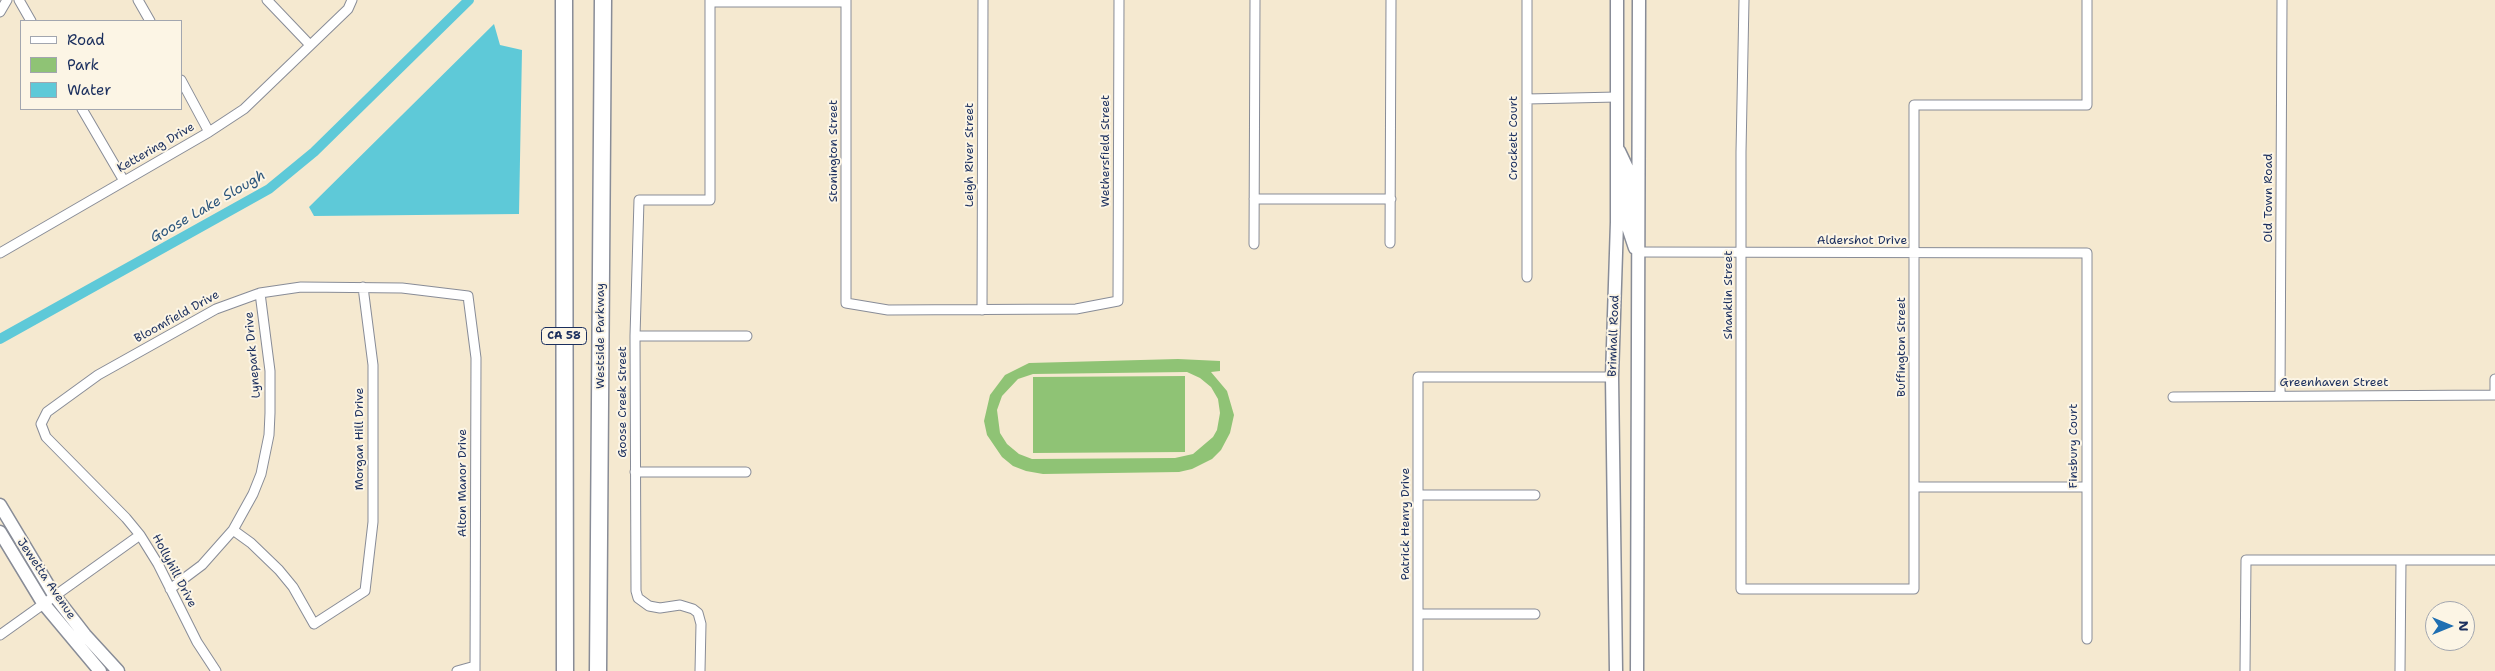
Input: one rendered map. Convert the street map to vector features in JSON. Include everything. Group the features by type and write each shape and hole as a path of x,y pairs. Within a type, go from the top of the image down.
{"highway":[{"name":"CA 58","path":"564,0 565,671"},
{"name":"Westside Parkway","path":"598,671 603,0"}],"street":[{"path":"0,12 7,0"},
{"path":"19,0 30,20"},
{"path":"138,0 149,20"},
{"path":"267,0 310,46"},
{"name":"Kettering Drive","path":"0,253 209,132 244,109 348,9 352,0"},
{"name":"Leigh River Street","path":"982,0 982,310"},
{"name":"Wethersfield Street","path":"982,310 1076,309 1118,301 1119,0"},
{"path":"1254,244 1255,0"},
{"path":"1390,243 1391,0"},
{"name":"Crockett Court","path":"1527,0 1527,277"},
{"name":"Brimhall Road","path":"1616,671 1612,378 1617,147 1617,0"},
{"name":"Brimhall Road","path":"1637,671 1639,0"},
{"name":"Shanklin Street","path":"1744,0 1741,253 1741,589 1914,589"},
{"name":"Buffington Street","path":"1914,589 1914,105 2087,105 2087,0"},
{"name":"Old Town Road","path":"2280,396 2282,0"},
{"path":"710,1 846,1"},
{"name":"Goose Creek Street","path":"700,671 701,624 698,613 686,606 654,608 642,602 636,591 636,336 639,200 710,200 710,1"},
{"name":"Stonington Street","path":"846,1 846,303 888,310 982,310"},
{"path":"182,82 209,132"},
{"path":"1527,99 1617,97"},
{"path":"83,110 124,181"},
{"path":"1617,147 1629,172 1628,227 1632,243 1638,252"},
{"path":"1254,199 1391,199"},
{"name":"Aldershot Drive","path":"1638,252 2087,253"},
{"name":"Finsbury Court","path":"2087,253 2087,639"},
{"name":"Bloomfield Drive","path":"41,424 47,412 98,376 216,309 260,293 301,287 363,287 402,288 468,296"},
{"name":"Morgan Hill Drive","path":"233,530 279,570 293,587 314,624 365,591 373,522 373,364 363,287"},
{"name":"Lynepark Drive","path":"170,589 202,565 233,530 253,494 261,474 269,435 270,371 260,293"},
{"name":"Alton Manor Drive","path":"468,296 476,358 475,669"},
{"path":"636,336 747,336"},
{"name":"Patrick Henry Drive","path":"1418,671 1418,377 1612,378"},
{"path":"2495,379 2495,395"},
{"name":"Greenhaven Street","path":"2173,397 2495,395"},
{"name":"Hollyhill Drive","path":"41,424 46,437 126,518 140,535 197,642 216,671"},
{"path":"635,472 746,472"},
{"path":"1914,487 2087,487"},
{"path":"1418,495 1535,495"},
{"name":"Jewetta Avenue","path":"0,505 54,595 118,671"},
{"name":"Jewetta Avenue","path":"0,532 44,603 100,671"},
{"path":"0,635 140,535"},
{"path":"2245,671 2246,560 2495,560"},
{"path":"2400,671 2401,560"},
{"path":"1418,614 1535,614"},
{"path":"457,671 475,669"}],"green space":[{"path":"1178,359 1220,361 1220,371 1211,372 1227,391 1234,415 1230,433 1221,450 1212,459 1192,469 1179,472 1043,474 1026,471 1013,466 1002,457 987,435 984,421 990,395 1005,375 1029,363","holes":["1187,372 1200,378 1211,387 1218,399 1220,413 1217,430 1213,437 1193,454 1175,458 1032,459 1019,454 1007,444 1000,433 997,410 1002,396 1018,379 1033,374"]},
{"path":"1185,376 1185,452 1033,453 1033,377"}],"water":[{"path":"494,24 500,45 522,50 519,214 314,216 309,207"}],"waterway":[{"name":"Goose Lake Slough","path":"0,339 269,189 314,152 469,0"}]}
